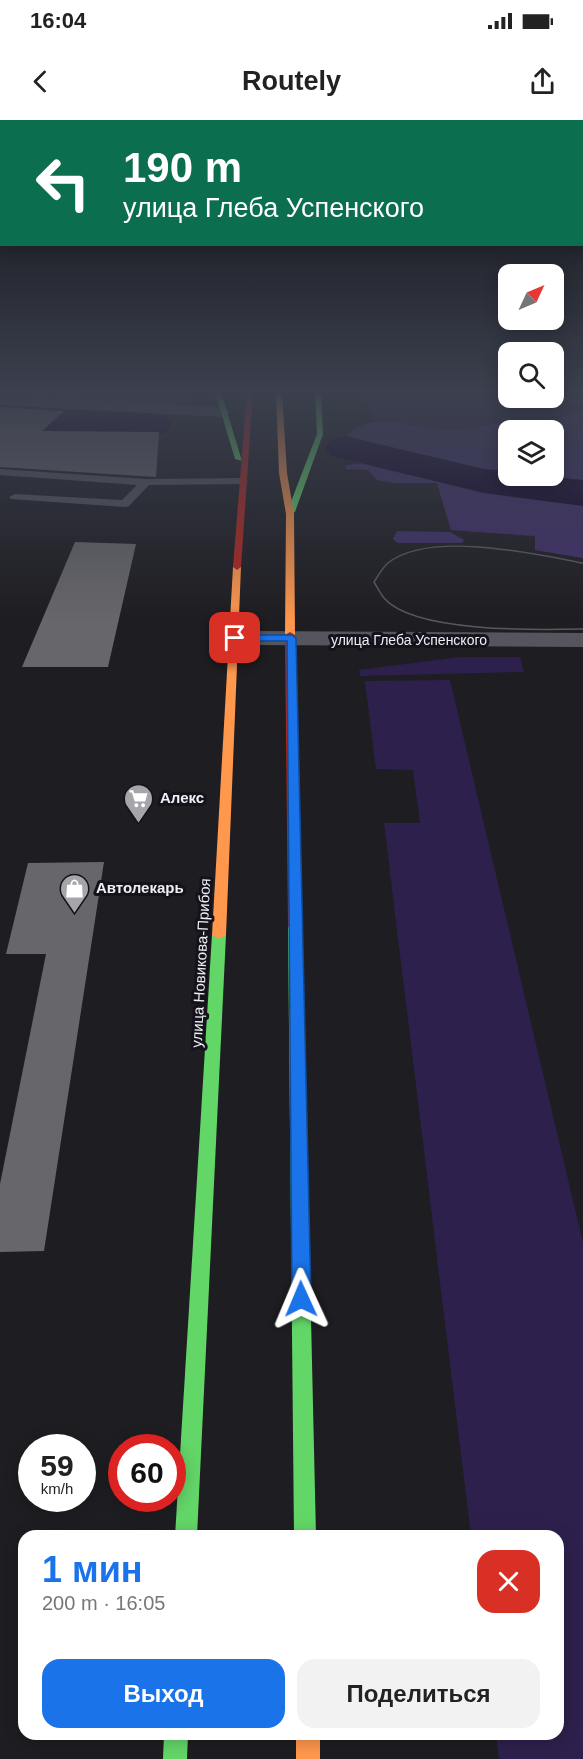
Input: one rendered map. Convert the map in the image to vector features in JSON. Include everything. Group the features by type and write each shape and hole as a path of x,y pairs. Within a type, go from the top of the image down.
{"main road":[{"path":"241,468 243,476"},
{"name":"улица Новикова-Прибоя","path":"186,1530 235,638 235,591 244,468"},
{"path":"283,468 290,514 289,596 292,638 305,1530"},
{"path":"290,514 307,468"},
{"path":"174,1759 176,1740"},
{"path":"308,1740 308,1759"}],"street":[{"name":"улица Глеба Успенского","path":"235,638 583,640"}],"lane":[{"path":"0,472 146,482 243,476"},
{"path":"15,497 125,504 146,482"}],"shaded area":[{"path":"388,468 498,468 498,486 564,486 564,468 583,468 583,558 535,550 535,536 451,530 437,483 394,483"},
{"path":"498,468 498,479 476,477 471,481 583,498 583,558 535,550 535,536 451,530 437,483 394,483 377,480 368,470 345,469"},
{"path":"564,468 583,468 583,487 564,485"},
{"path":"476,477 498,479 498,486 583,487 583,498 478,490 471,481"},
{"path":"397,531 450,532 464,540 462,543 398,543 393,539"},
{"path":"460,657 520,657 524,672 360,676 359,670"},
{"path":"450,680 583,1243 583,1759 499,1759 497,1740 564,1740 564,1530 470,1530 384,823 420,823 413,770 376,769 365,681"}],"building":[{"path":"23,468 157,468 156,477"},
{"path":"75,542 136,544 108,667 22,667"},
{"path":"104,862 44,1251 0,1252 0,1184 46,954 6,954 28,863"}],"waterway":[{"path":"431,468 484,481 583,493"}],"tram line":[{"path":"583,563 483,547 429,548 406,553 388,563 374,582 384,598 399,609 421,618 478,627 583,629"}],"traffic: fast":[{"path":"291,512 307,468"},
{"path":"295,927 305,1530"},
{"path":"186,1530 219,935"},
{"path":"175,1759 176,1740"}],"traffic: slow":[{"path":"283,468 290,514 290,635"},
{"path":"219,935 237,567"},
{"path":"308,1740 308,1759"}],"traffic: jam":[{"path":"237,567 244,468"},
{"path":"290,635 295,927"}],"place":[{"name":"Алекс","path":"139,824"},
{"name":"Автолекарь","path":"75,914"}],"route":[{"path":"235,638 292,638 301,1299"}]}
